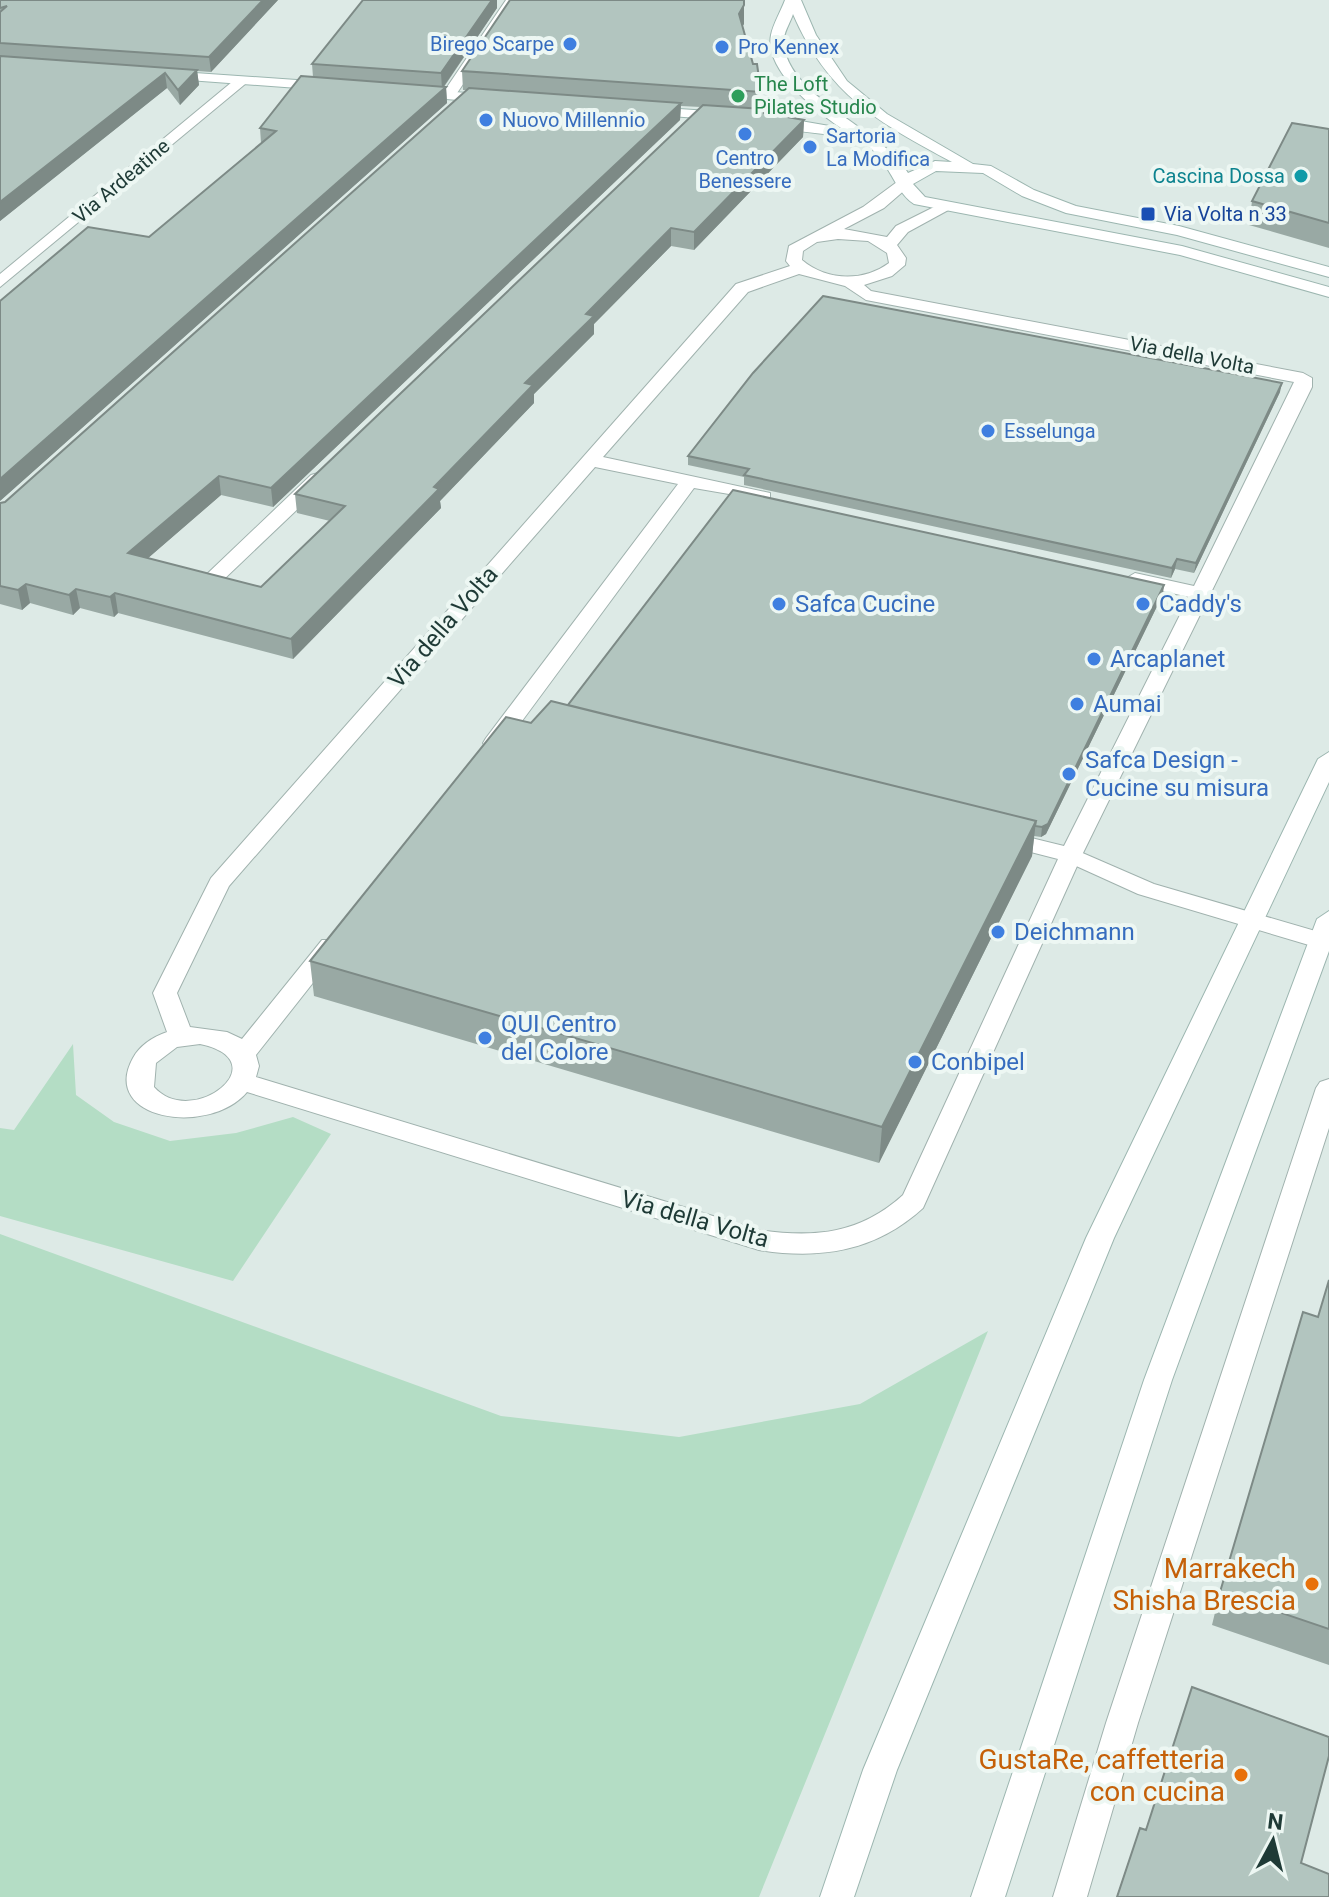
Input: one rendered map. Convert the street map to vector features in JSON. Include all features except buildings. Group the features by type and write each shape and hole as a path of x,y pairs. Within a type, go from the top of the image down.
{"main road":[{"path":"449,104 513,0"},
{"path":"793,0 777,30 783,64 801,90 894,162 906,182 906,190 914,197 944,208 968,209 1182,251 1329,292"},
{"path":"793,0 815,50 845,91 876,114 968,166"},
{"path":"148,73 338,87"},
{"name":"Via Ardeatine","path":"0,282 243,80"},
{"path":"401,92 449,104 467,97 512,100"},
{"path":"630,109 692,121 829,114 859,116 889,135 921,140"},
{"path":"754,118 858,136"},
{"path":"800,268 794,261 795,249 862,216 887,200 921,170 968,166 986,169 1009,184 1072,210 1179,231 1329,272"},
{"path":"968,209 997,203 1011,191 1009,184"},
{"path":"812,238 853,234 889,245 902,229 944,208"},
{"name":"Via della Volta","path":"181,1037 165,993 219,883 742,288 800,268 827,279 849,281 890,271 898,258 889,245"},
{"name":"Via della Volta","path":"244,1082 759,1240 819,1246 848,1241 886,1225 914,1201 1071,855 1303,387 1303,378 866,295 849,281"},
{"path":"590,460 782,502"},
{"path":"214,578 329,468"},
{"path":"477,764 524,718 679,479"},
{"path":"1122,576 1199,593"},
{"path":"837,1897 880,1770 1100,1238 1329,759"},
{"path":"978,832 1071,855 1146,889 1249,922 1326,935 1158,1380 988,1897"},
{"path":"244,1053 341,933"},
{"path":"219,1036 244,1053 248,1069 244,1082 218,1104 193,1110 165,1107 148,1099 139,1088 137,1075 142,1062 163,1043 181,1037 219,1036"},
{"path":"1070,1897 1127,1708 1329,1088"}],"green space":[{"path":"73,1044 76,1095 114,1122 170,1141 236,1133 293,1117 331,1134 233,1281 0,1216 0,1128 14,1130"},
{"path":"0,1234 501,1416 679,1437 860,1404 988,1331 759,1897 0,1897"}],"place":[{"name":"Birego Scarpe","path":"570,44"},
{"name":"Pro Kennex","path":"722,47"},
{"name":"The Loft Pilates Studio","path":"738,96"},
{"name":"Nuovo Millennio","path":"486,120"},
{"name":"Centro Benessere","path":"745,134"},
{"name":"Sartoria La Modifica","path":"810,147"},
{"name":"Cascina Dossa","path":"1301,176"},
{"name":"Via Volta n 33","path":"1148,214"},
{"name":"Esselunga","path":"988,431"},
{"name":"Safca Cucine","path":"779,604"},
{"name":"Caddy's","path":"1143,604"},
{"name":"Arcaplanet","path":"1094,659"},
{"name":"Aumai","path":"1077,704"},
{"name":"Safca Design - Cucine su misura","path":"1069,774"},
{"name":"Deichmann","path":"998,932"},
{"name":"QUI Centro del Colore","path":"485,1038"},
{"name":"Conbipel","path":"915,1062"},
{"name":"Marrakech Shisha Brescia","path":"1312,1584"},
{"name":"GustaRe, caffetteria con cucina","path":"1241,1775"}]}
